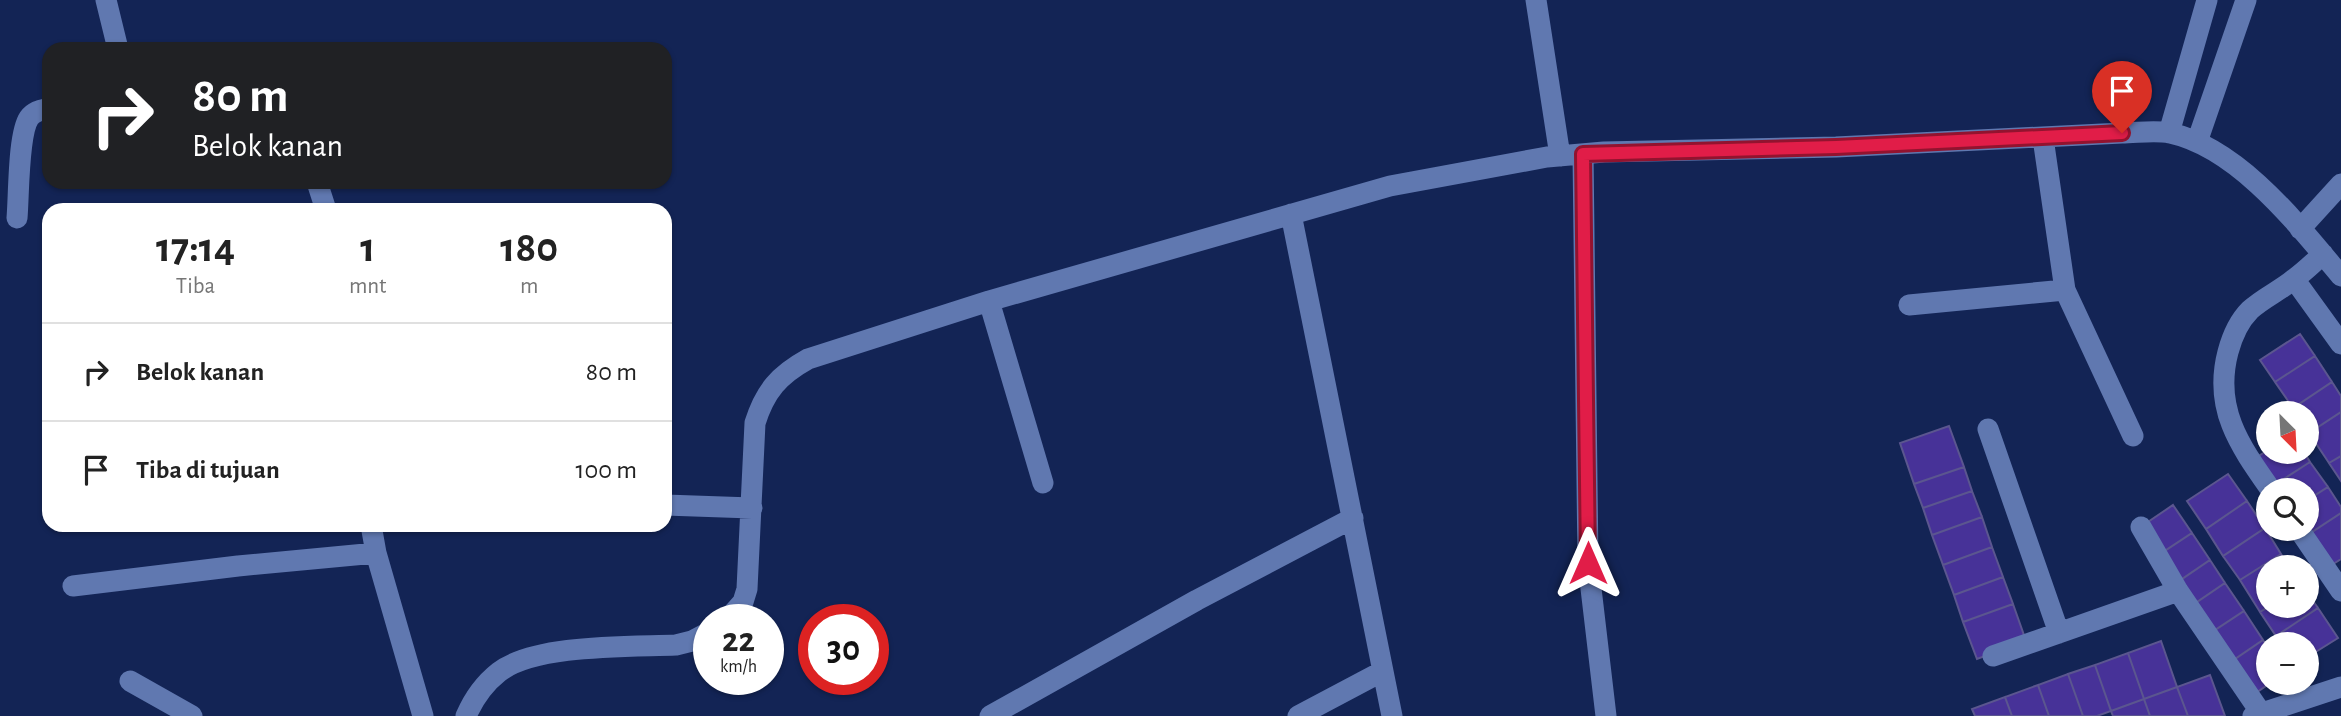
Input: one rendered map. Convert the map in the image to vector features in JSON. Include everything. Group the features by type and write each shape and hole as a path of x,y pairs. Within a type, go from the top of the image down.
{"street":[{"path":"106,0 116,42"},
{"path":"1536,0 1560,156"},
{"path":"2169,133 2207,0"},
{"path":"2197,142 2246,0"},
{"path":"17,218 23,133 29,119 36,111 42,110"},
{"path":"742,604 747,589 755,423 761,403 769,390 808,359 989,301 1390,186 1583,154 2169,133 2197,142 2226,159 2264,191 2341,276"},
{"path":"2043,138 2065,290 2133,436"},
{"path":"1583,154 1588,563 1606,716"},
{"path":"2301,229 2341,184"},
{"path":"1291,214 1392,716"},
{"path":"2263,478 2241,446 2228,418 2224,396 2224,368 2235,331 2250,310 2294,279 2323,254"},
{"path":"2294,279 2341,344"},
{"path":"1909,305 2065,290"},
{"path":"989,301 1043,483"},
{"path":"1988,429 2059,633"},
{"path":"672,505 752,508"},
{"path":"990,716 1197,600 1353,518"},
{"path":"2141,527 2178,591 2257,714 2341,687"},
{"path":"372,532 422,716"},
{"path":"2307,541 2341,591"},
{"path":"73,586 376,553"},
{"path":"1993,656 2178,591"},
{"path":"466,716 484,687 499,672 518,662 564,651 676,645 693,640"},
{"path":"1298,716 1383,671"},
{"path":"130,681 192,716"}],"building":[{"path":"2300,334 2315,356 2275,382 2260,360"},
{"path":"2315,356 2332,382 2304,401 2288,401 2275,382"},
{"path":"2332,382 2341,396 2341,412 2319,426 2319,401 2304,401"},
{"path":"2341,412 2341,456 2329,463 2319,448 2319,426"},
{"path":"1949,426 1964,467 1914,484 1900,443"},
{"path":"2341,456 2341,481 2329,463"},
{"path":"2262,464 2307,464 2285,478 2272,478"},
{"path":"2307,464 2311,464 2328,487 2319,493 2319,478 2285,478"},
{"path":"1964,467 1972,491 1923,508 1914,484"},
{"path":"2228,474 2247,501 2206,529 2187,501"},
{"path":"2328,487 2341,507 2341,513 2319,527 2319,493"},
{"path":"1972,491 1982,517 1932,535 1923,508"},
{"path":"2247,501 2256,514 2256,534 2223,556 2206,529"},
{"path":"2173,505 2192,533 2160,554 2142,526"},
{"path":"2341,513 2341,559 2330,566 2314,541 2319,541 2319,527"},
{"path":"1982,517 1992,547 1943,565 1932,535"},
{"path":"2192,533 2210,560 2179,581 2160,554"},
{"path":"2256,534 2256,541 2273,541 2281,554 2256,555 2256,570 2240,580 2223,556"},
{"path":"1992,547 2003,577 1954,595 1943,565"},
{"path":"2210,560 2225,583 2194,604 2179,581"},
{"path":"2256,570 2256,606 2240,580"},
{"path":"2003,577 2013,604 1963,622 1954,595"},
{"path":"2225,583 2244,611 2212,632 2194,604"},
{"path":"2013,604 2026,641 1977,659 1963,622"},
{"path":"2319,610 2338,638 2319,650 2319,632 2282,632 2303,618 2319,618"},
{"path":"2244,611 2258,632 2256,645 2232,661 2212,632"},
{"path":"2264,618 2303,618 2282,632 2273,632"},
{"path":"2161,641 2177,687 2144,699 2128,653"},
{"path":"2256,645 2256,693 2254,694 2232,661"},
{"path":"2128,653 2144,699 2111,711 2095,665"},
{"path":"2095,665 2111,711 2097,716 2083,716 2068,674"},
{"path":"2068,674 2083,716 2049,716 2038,685"},
{"path":"2210,675 2225,716 2188,716 2177,687"},
{"path":"2038,685 2049,716 2012,716 2005,697"},
{"path":"2177,687 2188,716 2150,716 2144,699"},
{"path":"2005,697 2012,716 1975,716 1972,709"},
{"path":"2144,699 2150,716 2113,716 2111,711"}],"route":[{"path":"1588,563 1583,154 1836,147 2122,133"}]}
